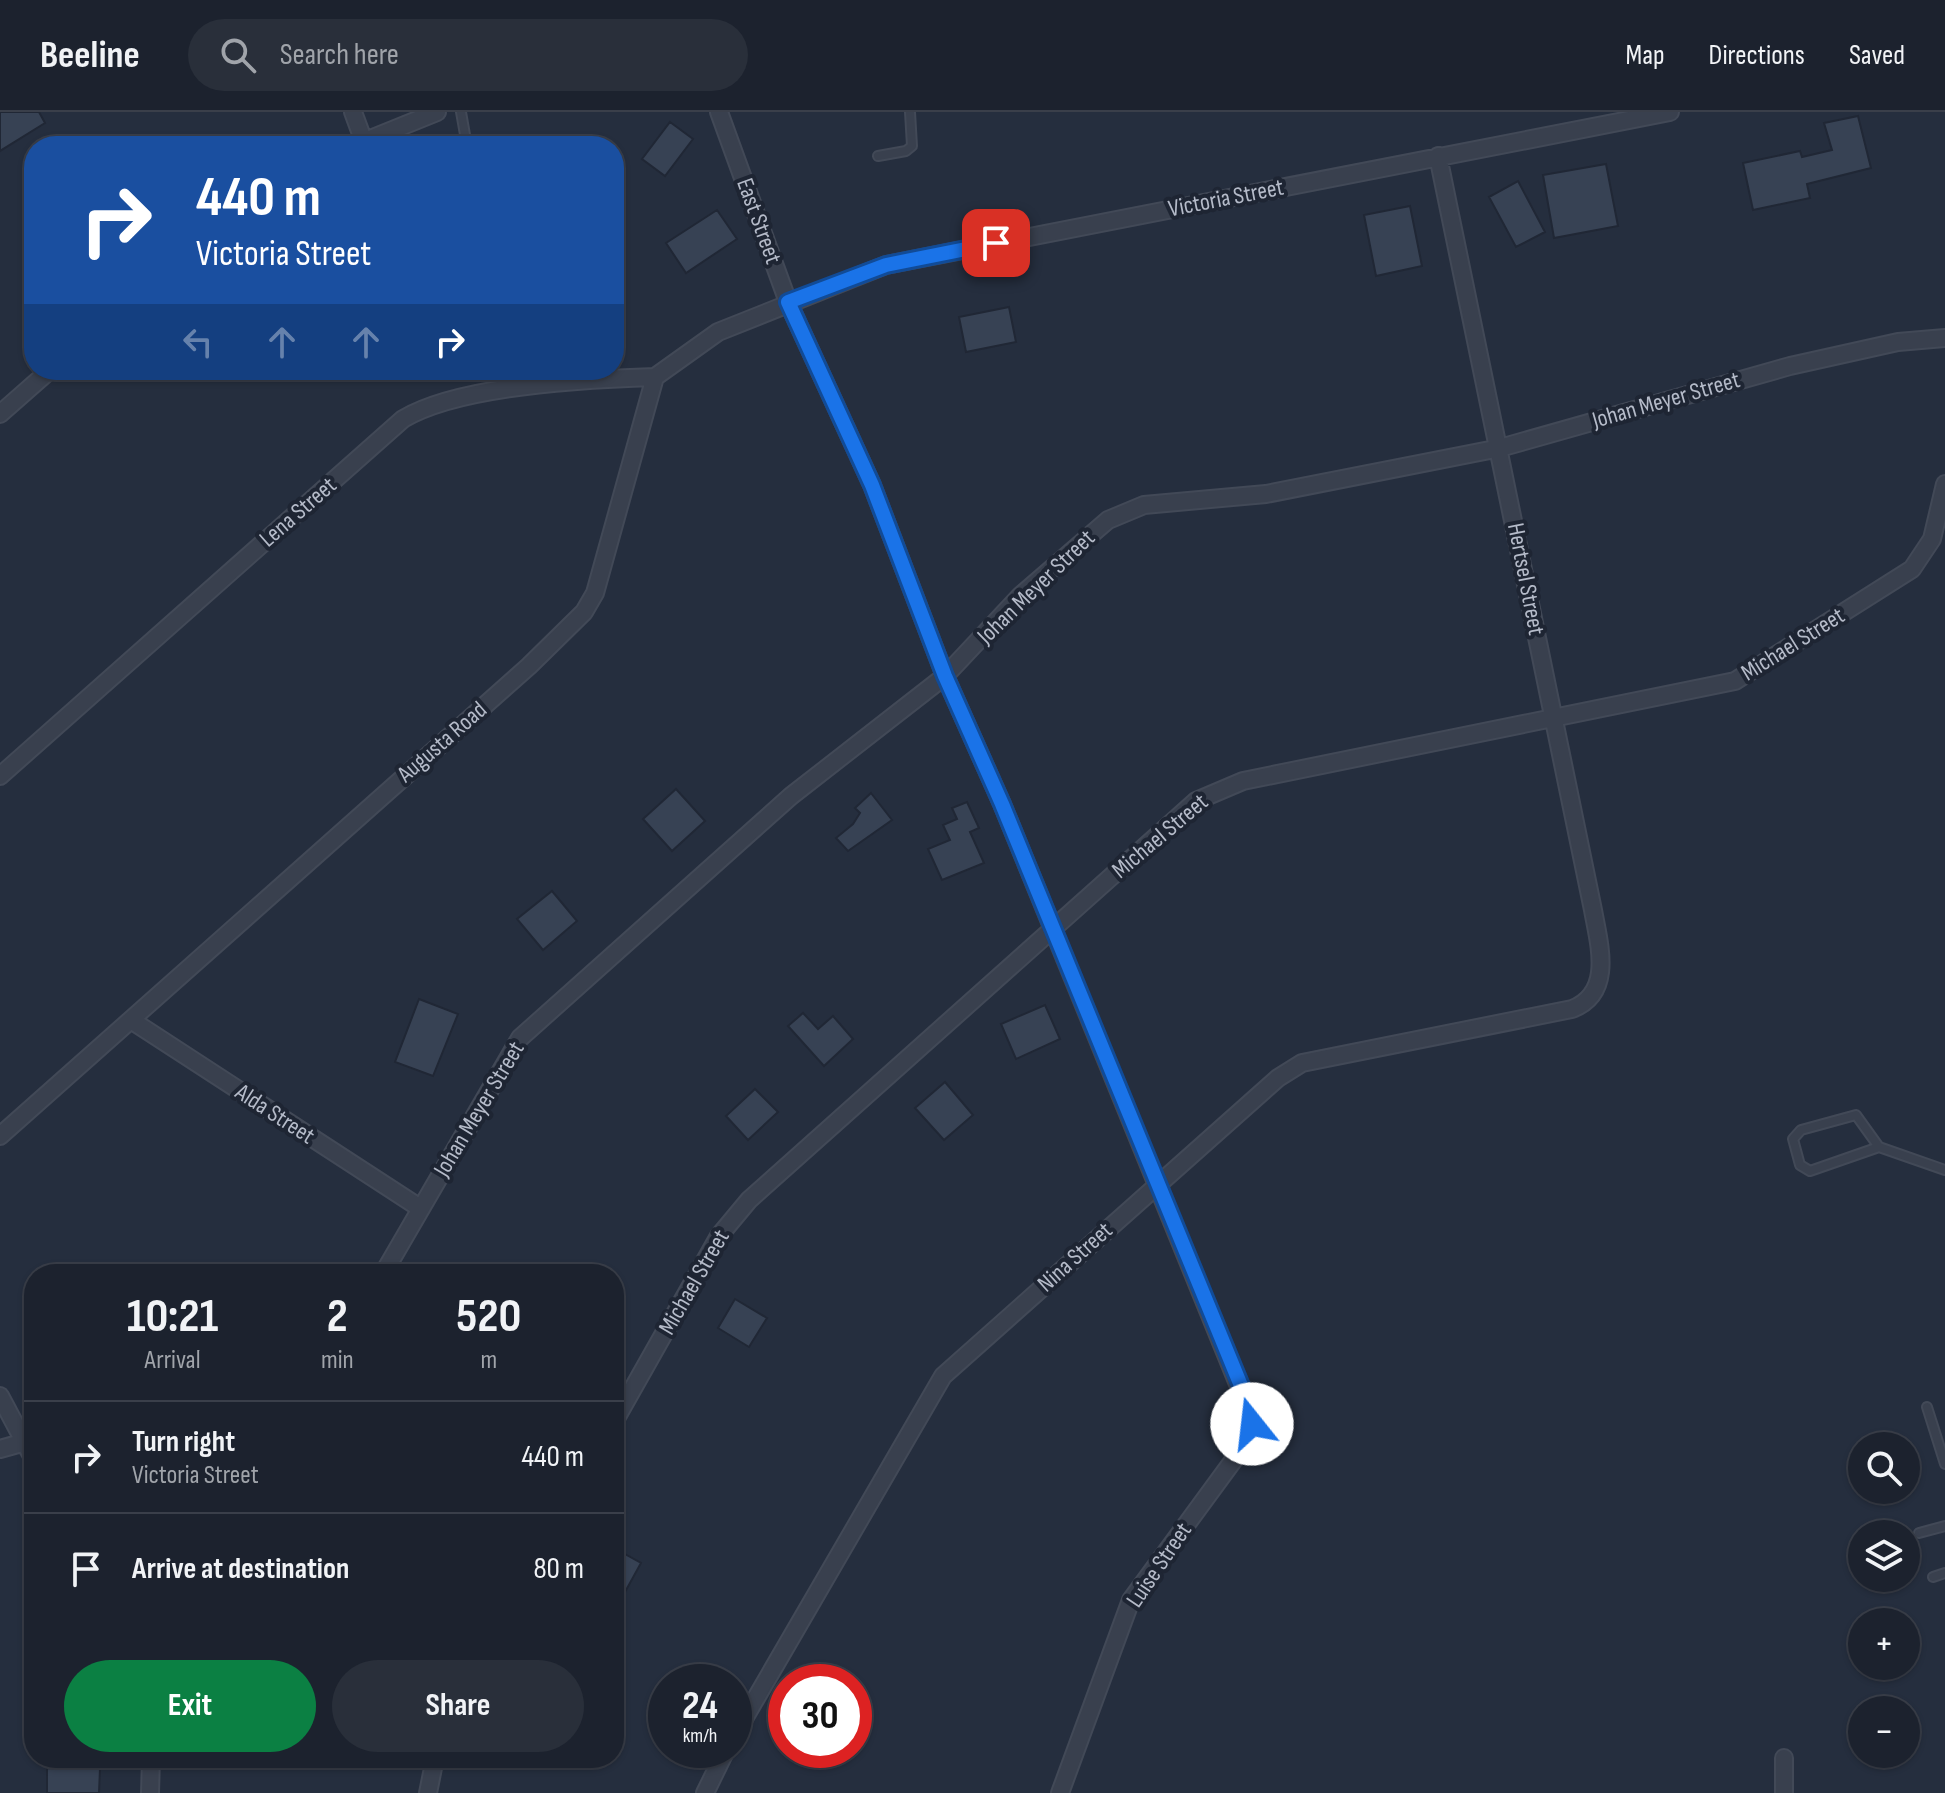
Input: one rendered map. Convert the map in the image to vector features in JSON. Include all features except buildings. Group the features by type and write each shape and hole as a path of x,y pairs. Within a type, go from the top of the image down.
{"street":[{"path":"353,112 358,136"},
{"path":"378,136 437,112"},
{"name":"East Street","path":"719,112 788,302 872,485 945,676 1244,1393"},
{"name":"Victoria Street","path":"788,302 886,265 1670,112"},
{"name":"Hertsel Street","path":"1438,156 1500,448 1601,956 1599,979 1589,1000"},
{"path":"655,377 718,332 788,302"},
{"name":"Johan Meyer Street","path":"389,1264 520,1038 791,796 945,676 1020,596 1098,528 1127,510 1266,494 1500,448 1778,369 1898,342 1945,338"},
{"name":"Lena Street","path":"624,379 655,377"},
{"name":"Augusta Road","path":"0,1136 529,666 584,612 601,574 655,377"},
{"path":"0,414 39,380"},
{"name":"Lena Street","path":"0,776 414,413 444,402 555,383 605,380"},
{"name":"Michael Street","path":"624,1404 719,1236 734,1216 1196,801 1218,789 1719,686 1742,677 1912,569 1932,539 1945,484"},
{"name":"Nina Street","path":"752,1705 943,1376 1278,1078 1302,1063 1572,1009 1589,1000"},
{"name":"Alda Street","path":"131,1020 420,1208"},
{"name":"Luise Street","path":"1060,1793 1131,1600 1248,1439 1251,1416 1244,1393"},
{"path":"0,1396 24,1440"},
{"path":"0,1449 24,1442"},
{"path":"1784,1758 1784,1793"},
{"path":"150,1793 151,1768"},
{"path":"428,1793 433,1768"},
{"path":"705,1793 717,1768"}],"lane":[{"path":"461,112 465,136"},
{"path":"878,156 906,151 912,146 910,112"},
{"path":"1879,1147 1810,1171 1800,1165 1793,1139 1801,1130 1856,1115 1879,1147 1945,1170"},
{"path":"1927,1407 1945,1464"},
{"path":"1920,1533 1945,1526"},
{"path":"1933,1577 1945,1573"}],"route":[{"path":"996,243 886,265 788,302 872,485 945,676 1002,804 1244,1393 1252,1424"}]}
